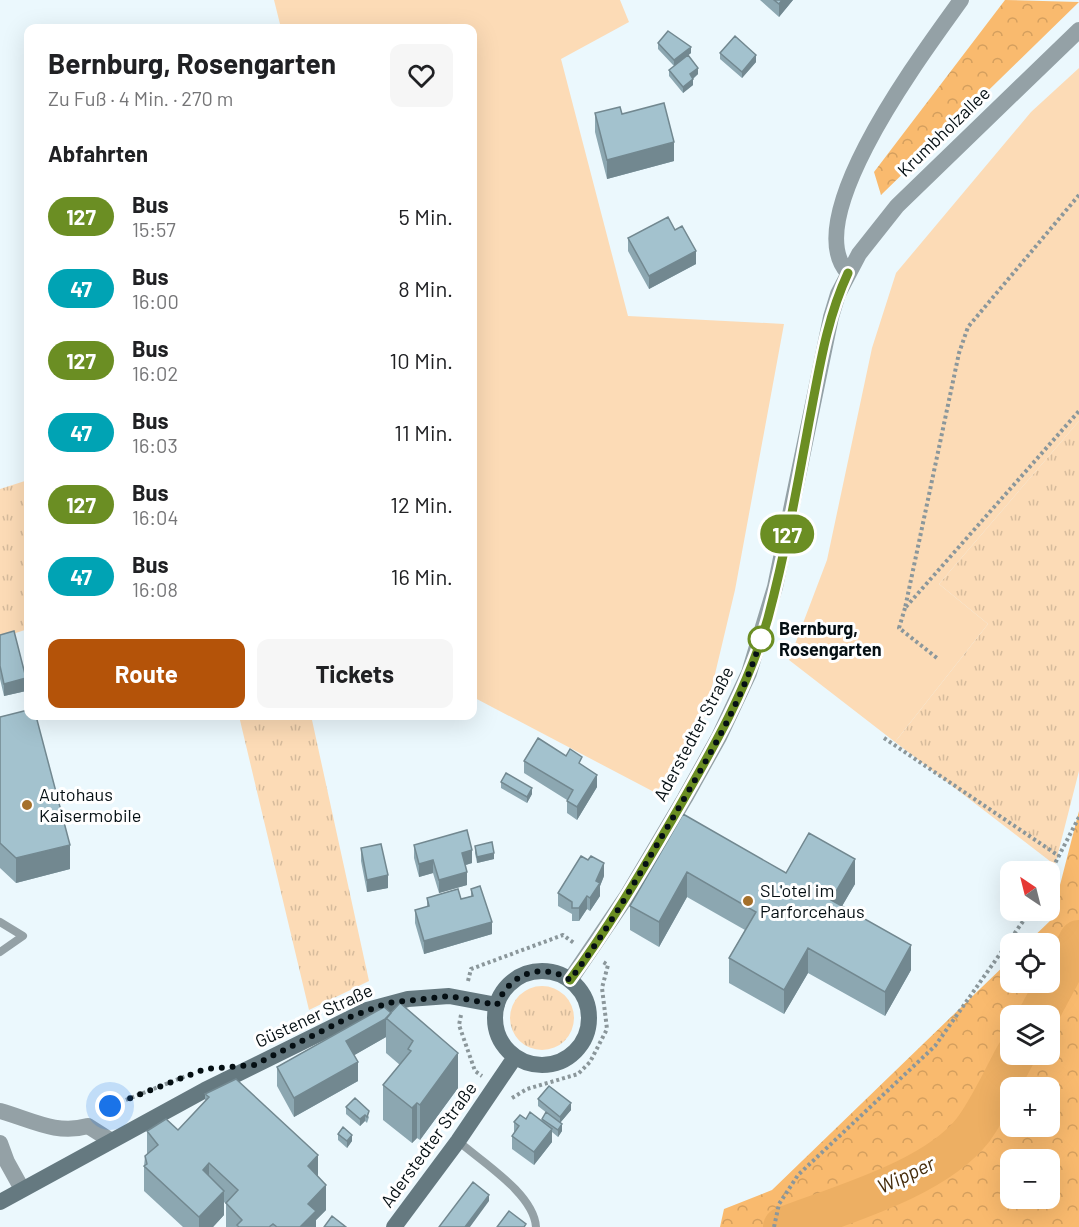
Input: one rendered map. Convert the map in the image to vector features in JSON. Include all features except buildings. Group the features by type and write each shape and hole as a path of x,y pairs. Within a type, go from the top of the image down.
{"main road":[{"path":"550,971 570,980 580,990 589,1010 587,1032 577,1050 560,1061 548,1065 528,1063 516,1057 499,1038 495,1021 497,1005 506,988 527,973 550,971"},
{"name":"Güstener Straße","path":"0,1202 110,1140 367,1010 408,999 463,997 497,1005"},
{"name":"Aderstedter Straße","path":"394,1227 458,1141 516,1057"}],"street":[{"path":"848,273 841,266 837,251 837,228 860,159 876,126 905,79 961,0"},
{"name":"Krumbholzallee","path":"848,273 873,233 897,206 1079,30"},
{"name":"Aderstedter Straße","path":"570,980 627,896 719,737 759,647 795,494 822,353 831,317 848,273"},
{"path":"0,1111 39,1121 54,1130 71,1131 88,1126 110,1140"},
{"path":"0,1143 6,1162 22,1189"}],"lane":[{"path":"0,922 23,936 0,952"},
{"path":"458,1141 522,1195 531,1208 536,1227"}],"path":[{"path":"937,658 900,628 959,353 968,327 1079,195"},
{"path":"905,608 1079,411"},
{"path":"884,738 1059,856"},
{"path":"1056,861 1079,817"},
{"path":"774,1227 779,1204 798,1175 935,1046 1023,921"},
{"path":"562,935 590,953 608,965 602,988 607,1029 596,1054 578,1074 527,1089 514,1096 475,1071 459,1025 463,997 471,969 562,935"},
{"path":"91,1114 194,1073"}],"green space":[{"path":"274,0 620,0 629,22 561,59 628,316 784,324 735,590 705,716 656,793 477,699 477,24 280,24"},
{"path":"1005,0 1079,2 881,195 874,172"},
{"path":"1079,68 1079,421 939,584 988,624 895,742 789,660 827,560 872,348 896,273 1031,112"},
{"path":"1079,421 1079,771 1056,861 1050,861 895,742 988,624 939,584"},
{"path":"24,481 24,630 0,638 0,489"},
{"path":"240,720 312,720 369,981 309,1010"},
{"path":"1079,811 1079,1227 720,1227 724,1209 772,1190 1000,970 1000,993 1060,993 1060,933 1037,933 1050,921 1060,921 1060,885"},
{"path":"542,986 565,995 574,1018 565,1041 542,1050 519,1041 510,1018 519,995"}],"waterway":[{"name":"Wipper","path":"1044,1005 1079,940"},
{"name":"Wipper","path":"783,1227 885,1189 935,1163 973,1130 1010,1065"}],"bus line":[{"name":"127","path":"570,980 627,896 685,798 719,737 749,673 768,618 822,353 838,294 848,273"}],"place":[{"name":"Bernburg, Rosengarten","path":"761,639"},
{"name":"Autohaus Kaisermobile","path":"27,805"},
{"name":"SL'otel im Parforcehaus","path":"748,901"}],"route":[{"path":"110,1106 205,1069 254,1065 350,1017 388,1003 449,996 497,1005 506,988 527,973 550,971 570,980 627,896 685,798 739,696 763,632 761,639"}]}
